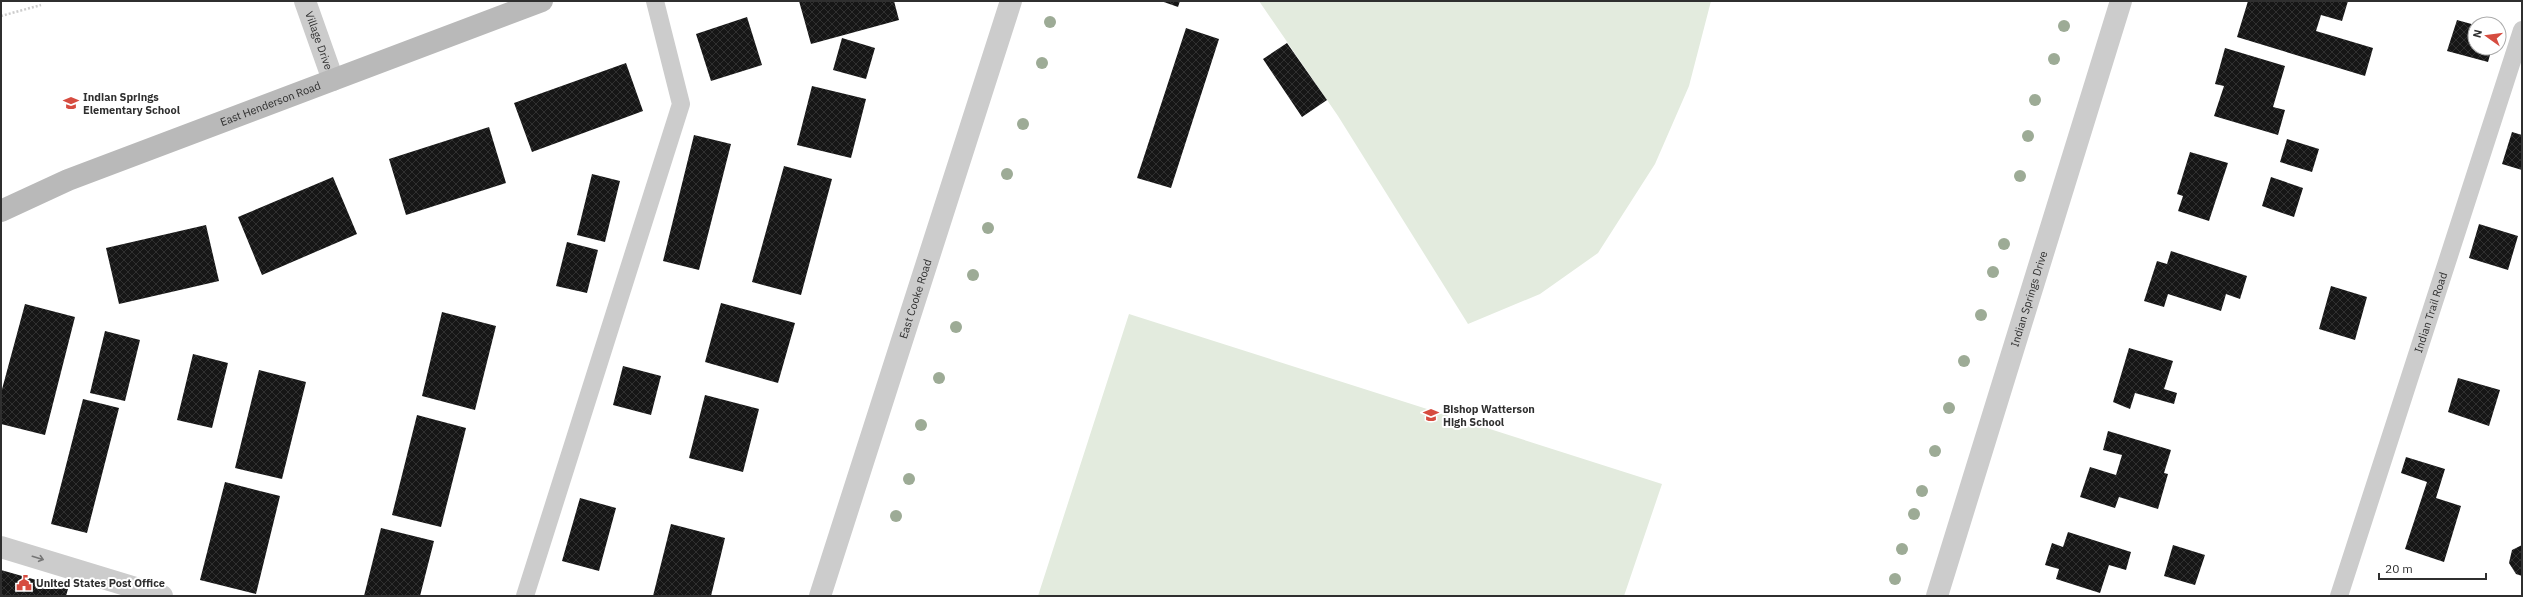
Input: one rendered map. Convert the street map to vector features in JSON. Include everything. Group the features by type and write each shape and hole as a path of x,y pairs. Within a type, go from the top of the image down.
{"main road":[{"name":"East Henderson Road","path":"1,210 68,180 542,1"}],"street":[{"name":"Village Drive","path":"305,1 333,80"},
{"name":"East Cooke Road","path":"820,596 1011,1"},
{"name":"Indian Springs Drive","path":"1937,596 2121,1"},
{"path":"1,547 162,596"}],"lane":[{"path":"525,596 681,104 655,1"},
{"name":"Indian Trail Road","path":"2339,596 2522,30"}],"path":[{"path":"1,16 41,4"}],"shaded area":[{"path":"1259,1 1711,1 1689,86 1655,164 1598,253 1540,294 1468,324 1338,116"},
{"path":"1129,314 1662,484 1624,596 1038,596"}],"building":[{"path":"799,1 894,1 899,20 811,44"},
{"path":"1161,1 1180,1 1178,7"},
{"path":"2248,1 2348,1 2342,21 2321,15 2316,31 2373,48 2365,76 2237,37"},
{"path":"747,17 762,65 711,81 696,34"},
{"path":"2457,20 2467,23 2467,56 2490,56 2488,62 2447,51"},
{"path":"1186,28 1219,39 1171,188 1137,178"},
{"path":"842,38 875,48 866,79 833,70"},
{"path":"1287,43 1327,100 1302,117 1263,59"},
{"path":"2225,48 2285,66 2273,107 2285,110 2278,135 2214,116 2224,86 2215,84"},
{"path":"626,63 643,111 532,152 514,103"},
{"path":"812,86 866,99 851,158 797,145"},
{"path":"489,127 506,183 406,215 389,159"},
{"path":"2512,132 2522,135 2522,170 2502,164"},
{"path":"694,135 731,144 699,270 663,261"},
{"path":"2287,139 2319,149 2312,172 2280,162"},
{"path":"2190,152 2228,163 2209,221 2178,211 2183,196 2177,194"},
{"path":"784,166 832,179 801,295 752,282"},
{"path":"592,174 620,181 605,242 577,235"},
{"path":"333,177 357,234 262,275 238,217"},
{"path":"2271,177 2303,188 2294,217 2262,206"},
{"path":"2479,224 2518,236 2508,270 2469,258"},
{"path":"206,225 219,281 119,304 106,248"},
{"path":"567,242 598,250 587,293 556,286"},
{"path":"2171,251 2247,276 2240,299 2226,294 2221,311 2168,294 2164,307 2144,301 2157,261 2167,264"},
{"path":"2331,286 2367,297 2355,340 2319,329"},
{"path":"721,303 795,323 778,383 705,362"},
{"path":"25,304 75,317 45,435 1,424 1,393"},
{"path":"442,312 496,326 475,410 422,396"},
{"path":"105,331 140,340 125,401 90,393"},
{"path":"2129,348 2173,361 2164,389 2177,393 2174,404 2135,393 2130,409 2113,402"},
{"path":"193,354 228,363 212,428 177,420"},
{"path":"623,366 661,376 651,415 613,405"},
{"path":"259,370 306,382 282,479 235,468"},
{"path":"2458,378 2500,390 2489,426 2448,412"},
{"path":"705,395 759,409 743,472 689,458"},
{"path":"83,399 119,408 87,533 51,524"},
{"path":"417,415 466,428 441,527 392,515"},
{"path":"2108,431 2171,450 2164,473 2168,474 2158,509 2119,497 2115,508 2080,497 2090,467 2116,475 2122,455 2103,450"},
{"path":"2406,457 2445,469 2436,498 2461,506 2444,562 2405,549 2427,482 2401,473"},
{"path":"225,482 280,496 256,594 200,580"},
{"path":"580,498 616,508 599,571 562,561"},
{"path":"671,524 725,538 711,596 653,596"},
{"path":"381,528 434,541 420,596 364,596"},
{"path":"2068,532 2131,552 2126,570 2109,565 2100,593 2056,579 2059,569 2045,565 2052,543 2063,547"},
{"path":"2173,545 2205,555 2195,585 2164,576"},
{"path":"2522,545 2522,576 2516,574 2509,563 2512,550"},
{"name":"United States Post Office","path":"1,570 68,589 66,596 1,596"}],"place":[{"name":"Indian Springs Elementary School","path":"71,103"},
{"name":"Bishop Watterson High School","path":"1431,415"},
{"name":"United States Post Office","path":"24,583"}]}
